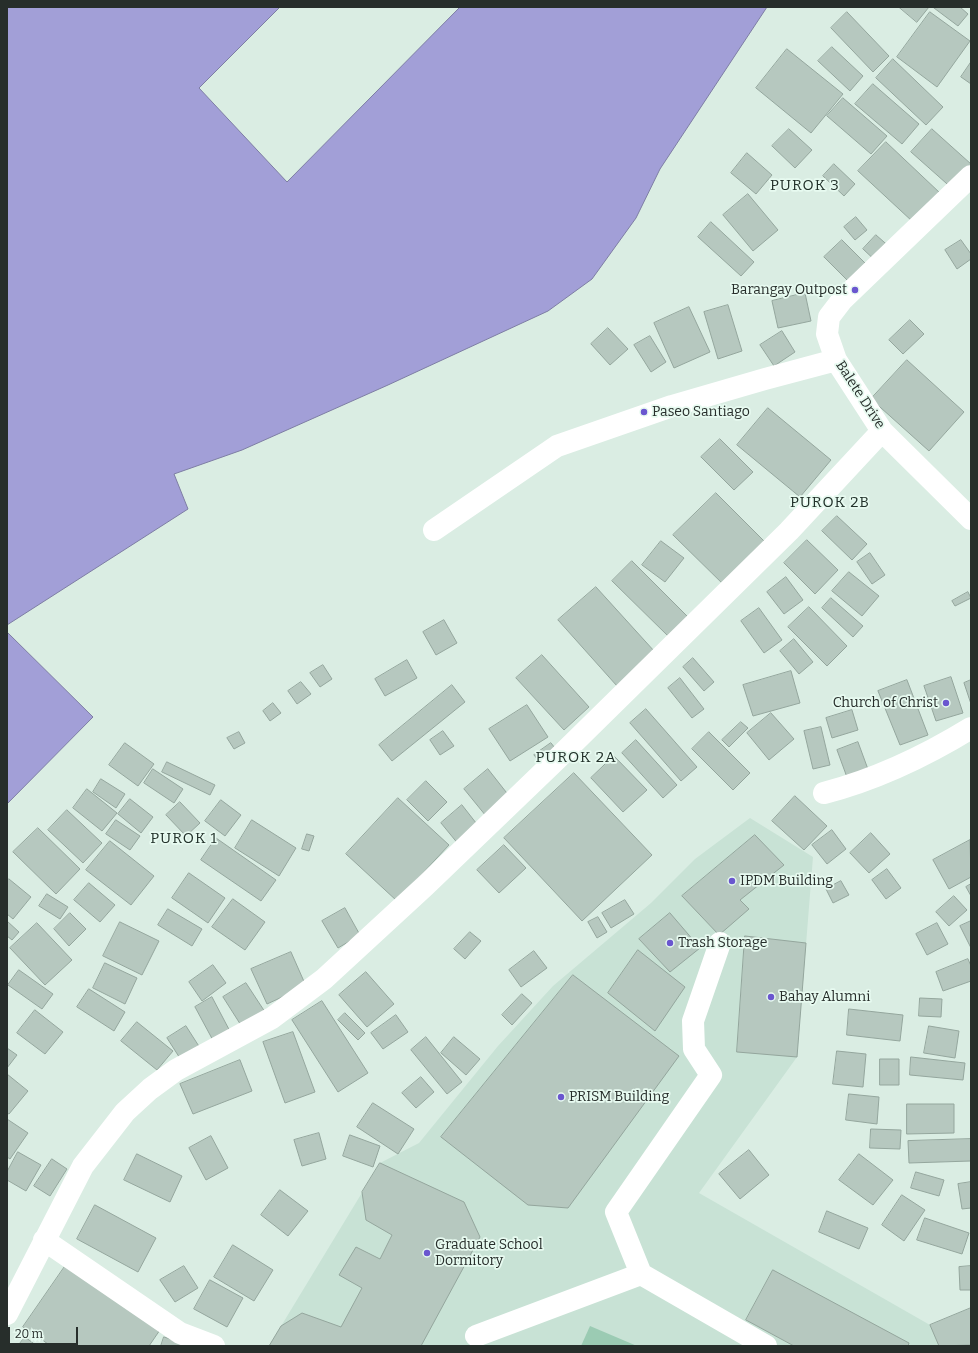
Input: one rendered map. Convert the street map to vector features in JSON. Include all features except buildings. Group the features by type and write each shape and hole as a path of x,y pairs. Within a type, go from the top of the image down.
{"street":[{"name":"Balete Drive","path":"971,176 842,300 829,317 827,334 836,360 882,431 971,520"},
{"path":"434,530 557,446 672,406 765,378 836,360"},
{"path":"7,1314 83,1166 125,1112 176,1070 272,1018 324,979 425,886 556,760 789,531 882,431"},
{"path":"824,793 895,767 946,743 971,728"},
{"path":"720,943 693,1021 694,1049 711,1075 616,1212 641,1274 766,1346"},
{"path":"44,1240 180,1333 214,1346"},
{"path":"476,1336 641,1274"}],"shaded area":[{"path":"7,7 280,7 199,88 287,182 460,7 767,7 660,169 636,218 592,279 548,311 388,385 242,450 174,474 188,509 7,625"},
{"path":"7,632 93,717 7,804"},
{"path":"750,818 813,857 797,1057 699,1193 930,1325 971,1308 971,1346 269,1346 380,1163 419,1143 498,1046 553,986 651,903 695,859"}],"green space":[{"path":"590,1326 637,1346 581,1346"}],"place":[{"name":"Barangay Outpost","path":"855,290"},
{"name":"Paseo Santiago","path":"644,412"},
{"name":"Church of Christ","path":"946,703"},
{"name":"IPDM Building","path":"732,881"},
{"name":"Trash Storage","path":"670,943"},
{"name":"Bahay Alumni","path":"771,997"},
{"name":"PRISM Building","path":"561,1097"},
{"name":"Graduate School Dormitory","path":"427,1253"}],"district":[{"name":"PUROK 3","path":"805,186"},
{"name":"PUROK 2B","path":"830,503"},
{"name":"PUROK 2A","path":"576,758"},
{"name":"PUROK 1","path":"184,839"}]}
